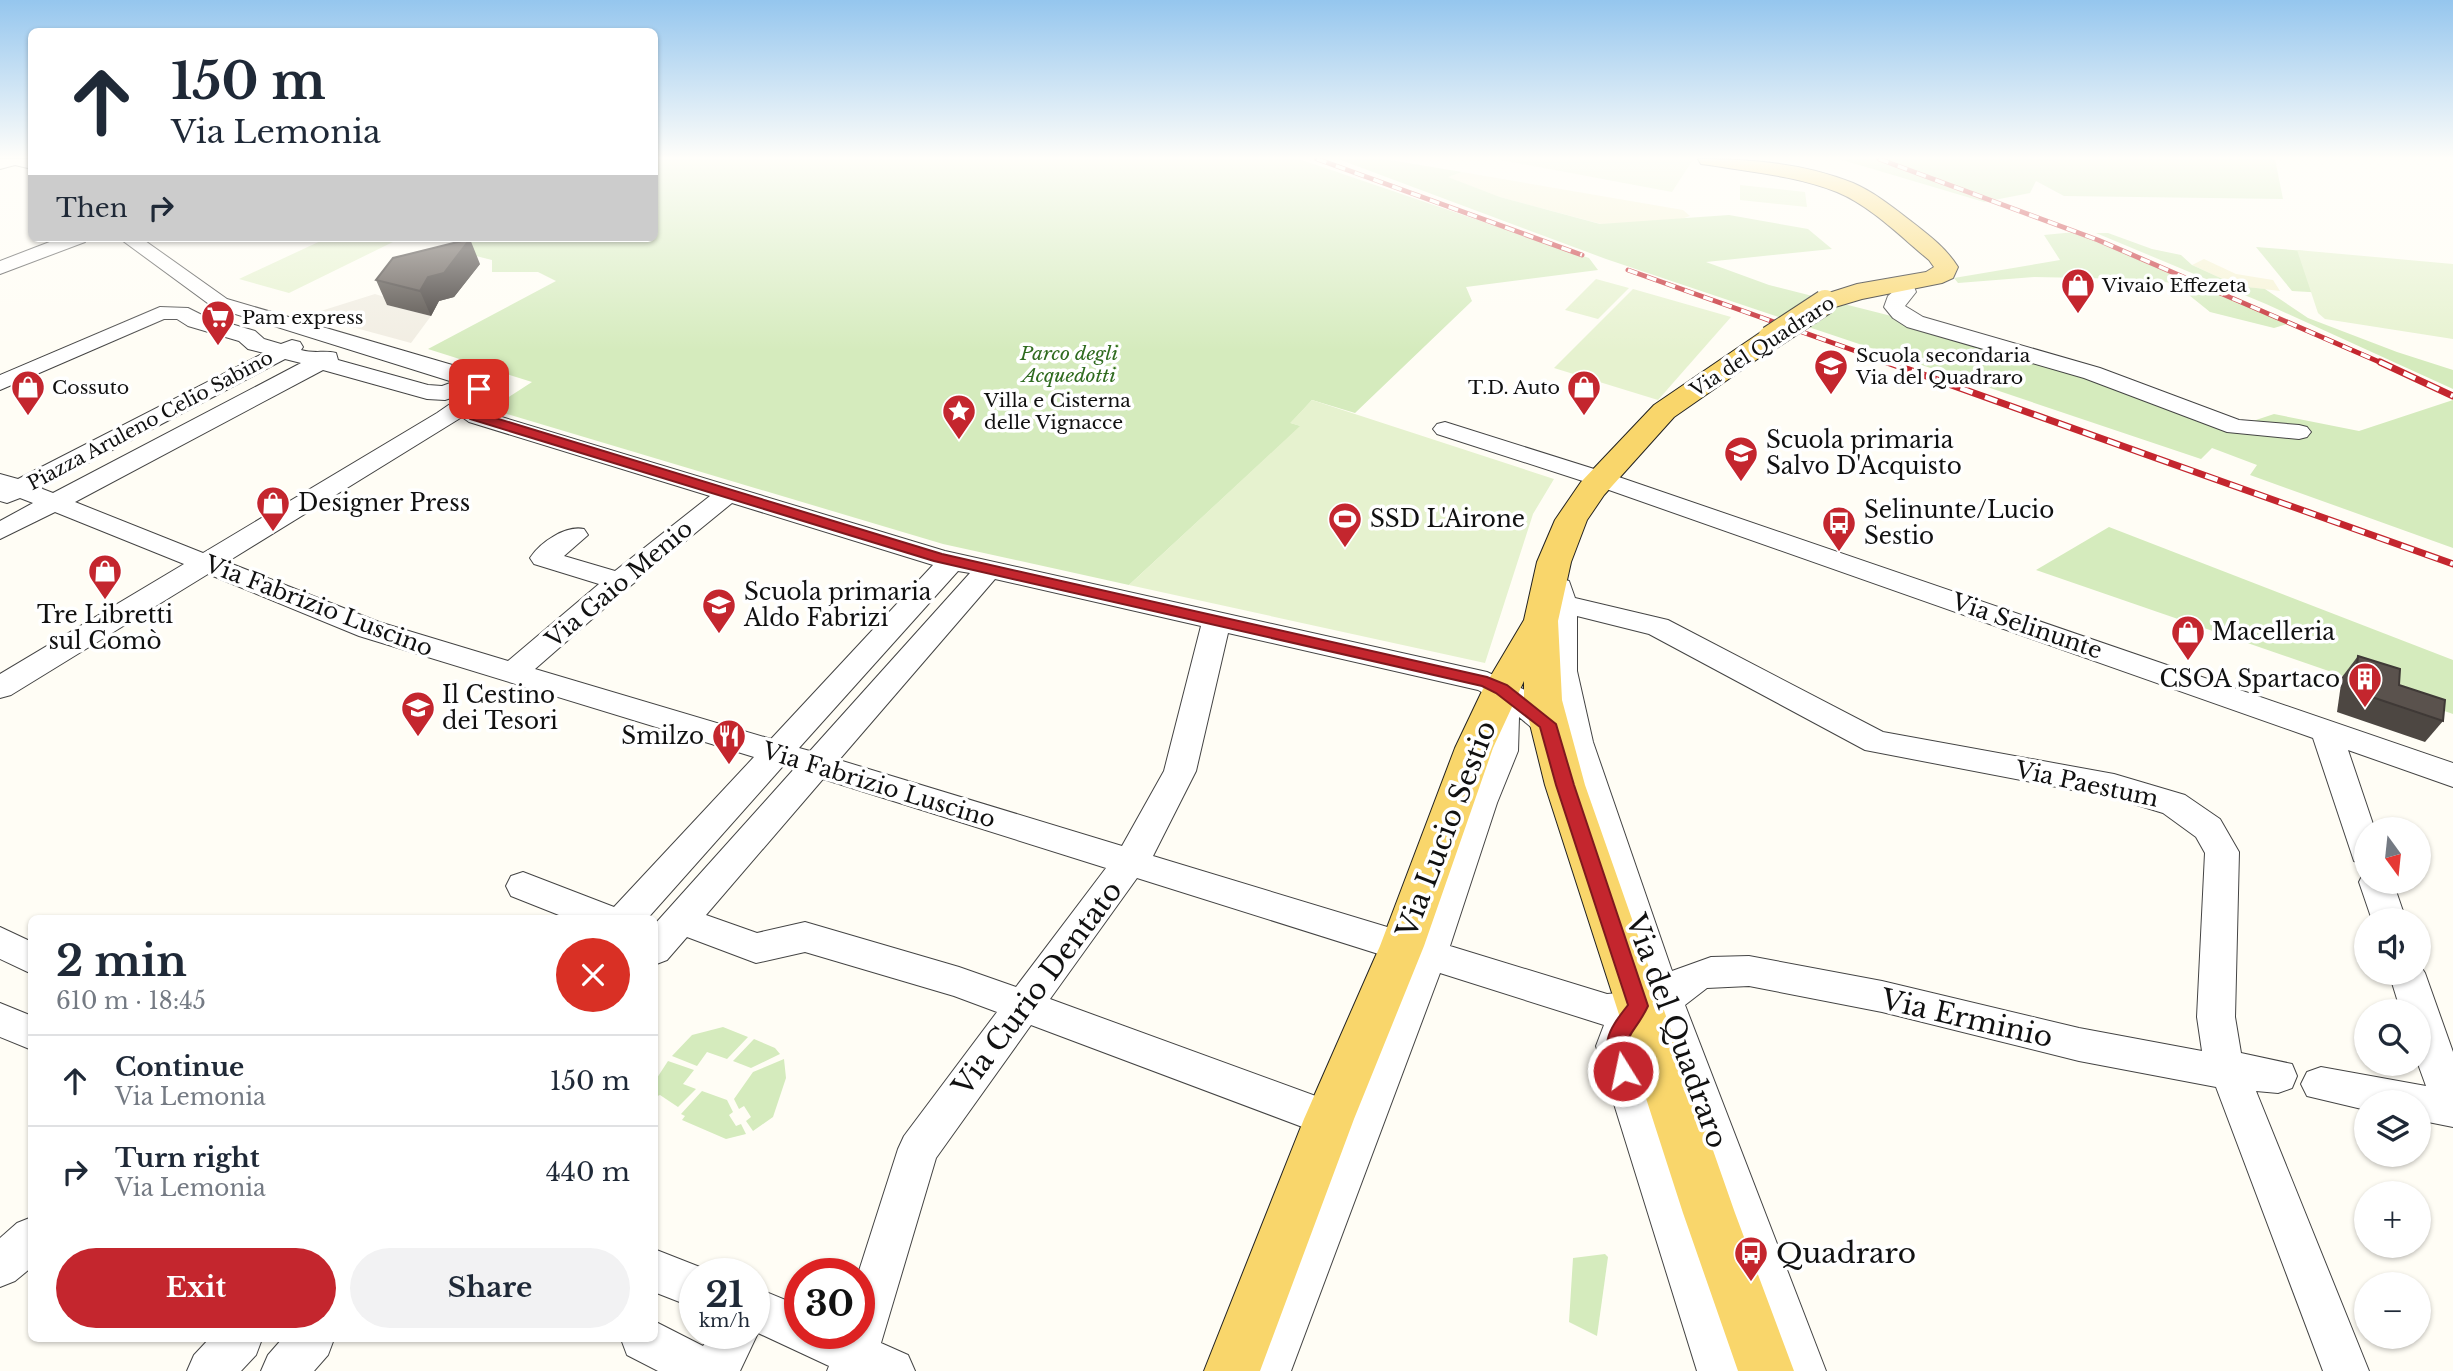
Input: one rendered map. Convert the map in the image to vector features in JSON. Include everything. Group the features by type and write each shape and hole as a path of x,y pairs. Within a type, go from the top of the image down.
{"main road":[{"name":"Via del Quadraro","path":"1501,689 1550,610 1553,562 1571,520 1601,479 1664,411 1825,302 1857,292 1905,285 1939,276 1946,271 1945,263 1896,223"},
{"name":"Via Lucio Sestio","path":"1232,1371 1329,1119 1421,932 1474,748 1501,689"},
{"name":"Via del Quadraro","path":"1560,726 1569,798 1651,1003 1709,1213 1784,1364"}],"street":[{"path":"0,268 68,242"},
{"path":"134,242 170,269 194,293 185,315"},
{"path":"170,269 192,279 220,303"},
{"path":"1905,285 1906,292 1895,300 1894,307 1900,314 1915,322 2001,349 2092,373 2235,427 2299,432"},
{"path":"0,383 148,316 173,312 185,315 220,303"},
{"name":"Piazza Aruleno Celio Sabino","path":"220,303 458,374 467,394 470,412 477,417 727,495 952,561 1487,682 1501,689"},
{"name":"Piazza Aruleno Celio Sabino","path":"185,315 196,321 247,336 256,344 320,362 431,393 451,391 467,394"},
{"name":"Piazza Aruleno Celio Sabino","path":"6,489 320,332"},
{"name":"Piazza Aruleno Celio Sabino","path":"53,503 356,344"},
{"path":"0,688 206,563 467,394"},
{"name":"Via Selinunte","path":"1446,429 1601,479 2453,775"},
{"name":"Piazza Aruleno Celio Sabino","path":"6,489 102,522"},
{"name":"Via Gaio Menio","path":"513,673 620,581 727,495"},
{"path":"0,531 53,503"},
{"name":"Via Fabrizio Luscino","path":"102,522 369,629 778,753 1129,864 1421,932 1607,1010 1621,1011 1651,1003"},
{"path":"575,535 543,558 620,581"},
{"path":"629,915 952,561"},
{"path":"658,946 819,766 989,569"},
{"name":"Via del Quadraro","path":"1550,610 1562,671 1560,726"},
{"name":"Via Paestum","path":"1550,610 1639,621 1658,628 1876,742 2114,786 2174,804 2208,828 2222,852 2224,880 2216,1017 2228,1073 2346,1371"},
{"name":"Via Curio Dentato","path":"865,1365 918,1149 1129,864 1180,771 1216,622"},
{"path":"1501,689 1560,726"},
{"path":"2326,731 2354,817"},
{"path":"523,886 597,915"},
{"path":"681,920 756,948 806,937 1024,1004 1329,1119"},
{"name":"Via Lucio Sestio","path":"1268,1371 1421,932"},
{"name":"Via Erminio","path":"1651,1003 1691,978 1724,970 1749,971 2228,1073 2278,1076"},
{"path":"2321,1084 2453,1109 2411,985"},
{"name":"Via del Quadraro","path":"1720,1371 1615,1046 1619,1032 1651,1003 1757,1249 1784,1364"},
{"path":"0,1019 28,1032"},
{"path":"1709,1213 1757,1249"},
{"path":"0,1266 28,1242"},
{"path":"658,1272 679,1280"},
{"path":"210,1371 237,1342"},
{"path":"284,1371 309,1342"},
{"path":"649,1342 705,1371"},
{"path":"714,1371 735,1349"},
{"path":"837,1349 865,1365"}],"shaded area":[{"path":"2204,259 2236,274 2273,280 2280,291 2238,286 2192,265"},
{"path":"375,294 391,299 387,305 431,316 411,343 308,315"}],"green space":[{"name":"Parco degli Acquedotti","path":"658,223 1486,223 1589,258 1598,270 1466,287 1472,301 1355,413 1312,400 1291,423 1301,426 1129,585 943,544 490,409 532,382 428,349 556,281 538,272 492,272 492,260 468,254 454,242 658,242"},
{"path":"1509,223 1774,223 1808,229 1832,249 1706,262 1769,285 1915,322 2235,427 2274,414 2359,431 2453,400 2453,548 2250,475 2257,465 2212,448 2201,459 1606,259"},
{"path":"2075,232 2290,323 2274,328 2210,312 2174,283 2134,279 2034,277 1958,283 1954,278 2060,260 2044,235"},
{"path":"2096,233 2108,233 2152,249 2181,255 2192,265 2238,286 2265,289 2308,318 2453,370 2453,389 2266,304"},
{"path":"318,242 393,242 289,293 239,279"},
{"path":"2256,247 2305,251 2326,293 2292,291"},
{"path":"2297,250 2453,264 2453,339 2325,319 2318,313"},
{"path":"1596,279 1629,288 1598,319 1565,310"},
{"path":"1633,289 1731,317 1658,400 1554,368"},
{"name":"SSD L'Airone","path":"1312,400 1554,479 1533,514 1485,663 1129,585 1300,426 1290,423"},
{"path":"2109,527 2453,660 2453,714 2036,570"},
{"path":"723,1027 748,1037 727,1059 707,1052 697,1066 672,1056 692,1035"},
{"path":"754,1039 775,1048 780,1054 751,1068 733,1061"},
{"path":"784,1059 786,1078 773,1117 753,1131 746,1121 751,1117 744,1106 739,1109 734,1099 753,1072"},
{"path":"668,1061 694,1070 683,1084 696,1089 678,1107 658,1096 658,1076"},
{"path":"702,1091 727,1100 733,1112 729,1115 736,1126 741,1124 746,1134 726,1139 682,1120 685,1116 681,1114"},
{"path":"1605,1254 1608,1257 1597,1336 1569,1322 1573,1258"}],"building":[{"path":"468,242 444,273 428,277 420,291 376,280 393,258"},
{"path":"2358,656 2400,669 2399,685 2445,700 2443,721 2354,691"}],"railway":[{"path":"1494,223 1582,255"},
{"path":"2052,223 2098,240 2384,364"},
{"path":"1628,270 1892,364"},
{"path":"1887,362 2453,564"},
{"path":"2380,362 2453,396"}],"place":[{"name":"Vivaio Effezeta","path":"2078,315"},
{"name":"Pam express","path":"218,347"},
{"name":"Scuola secondaria Via del Quadraro","path":"1831,396"},
{"name":"Cossuto","path":"28,417"},
{"name":"T.D. Auto","path":"1584,417"},
{"name":"Villa e Cisterna delle Vignacce","path":"959,441"},
{"name":"Scuola primaria Salvo D'Acquisto","path":"1741,483"},
{"name":"Designer Press","path":"273,533"},
{"name":"SSD L'Airone","path":"1345,549"},
{"name":"Selinunte/Lucio Sestio","path":"1839,553"},
{"name":"Tre Libretti sul Comò","path":"105,601"},
{"name":"Scuola primaria Aldo Fabrizi","path":"719,635"},
{"name":"Macelleria","path":"2188,662"},
{"name":"CSOA Spartaco","path":"2365,709"},
{"name":"Il Cestino dei Tesori","path":"418,738"},
{"name":"Smilzo","path":"729,766"},
{"name":"Quadraro","path":"1751,1283"}],"route":[{"path":"479,389 477,396 467,404 468,411 474,416 939,558 1487,682 1501,689 1548,724 1565,785 1638,1006 1619,1032 1615,1046 1623,1071"}]}
